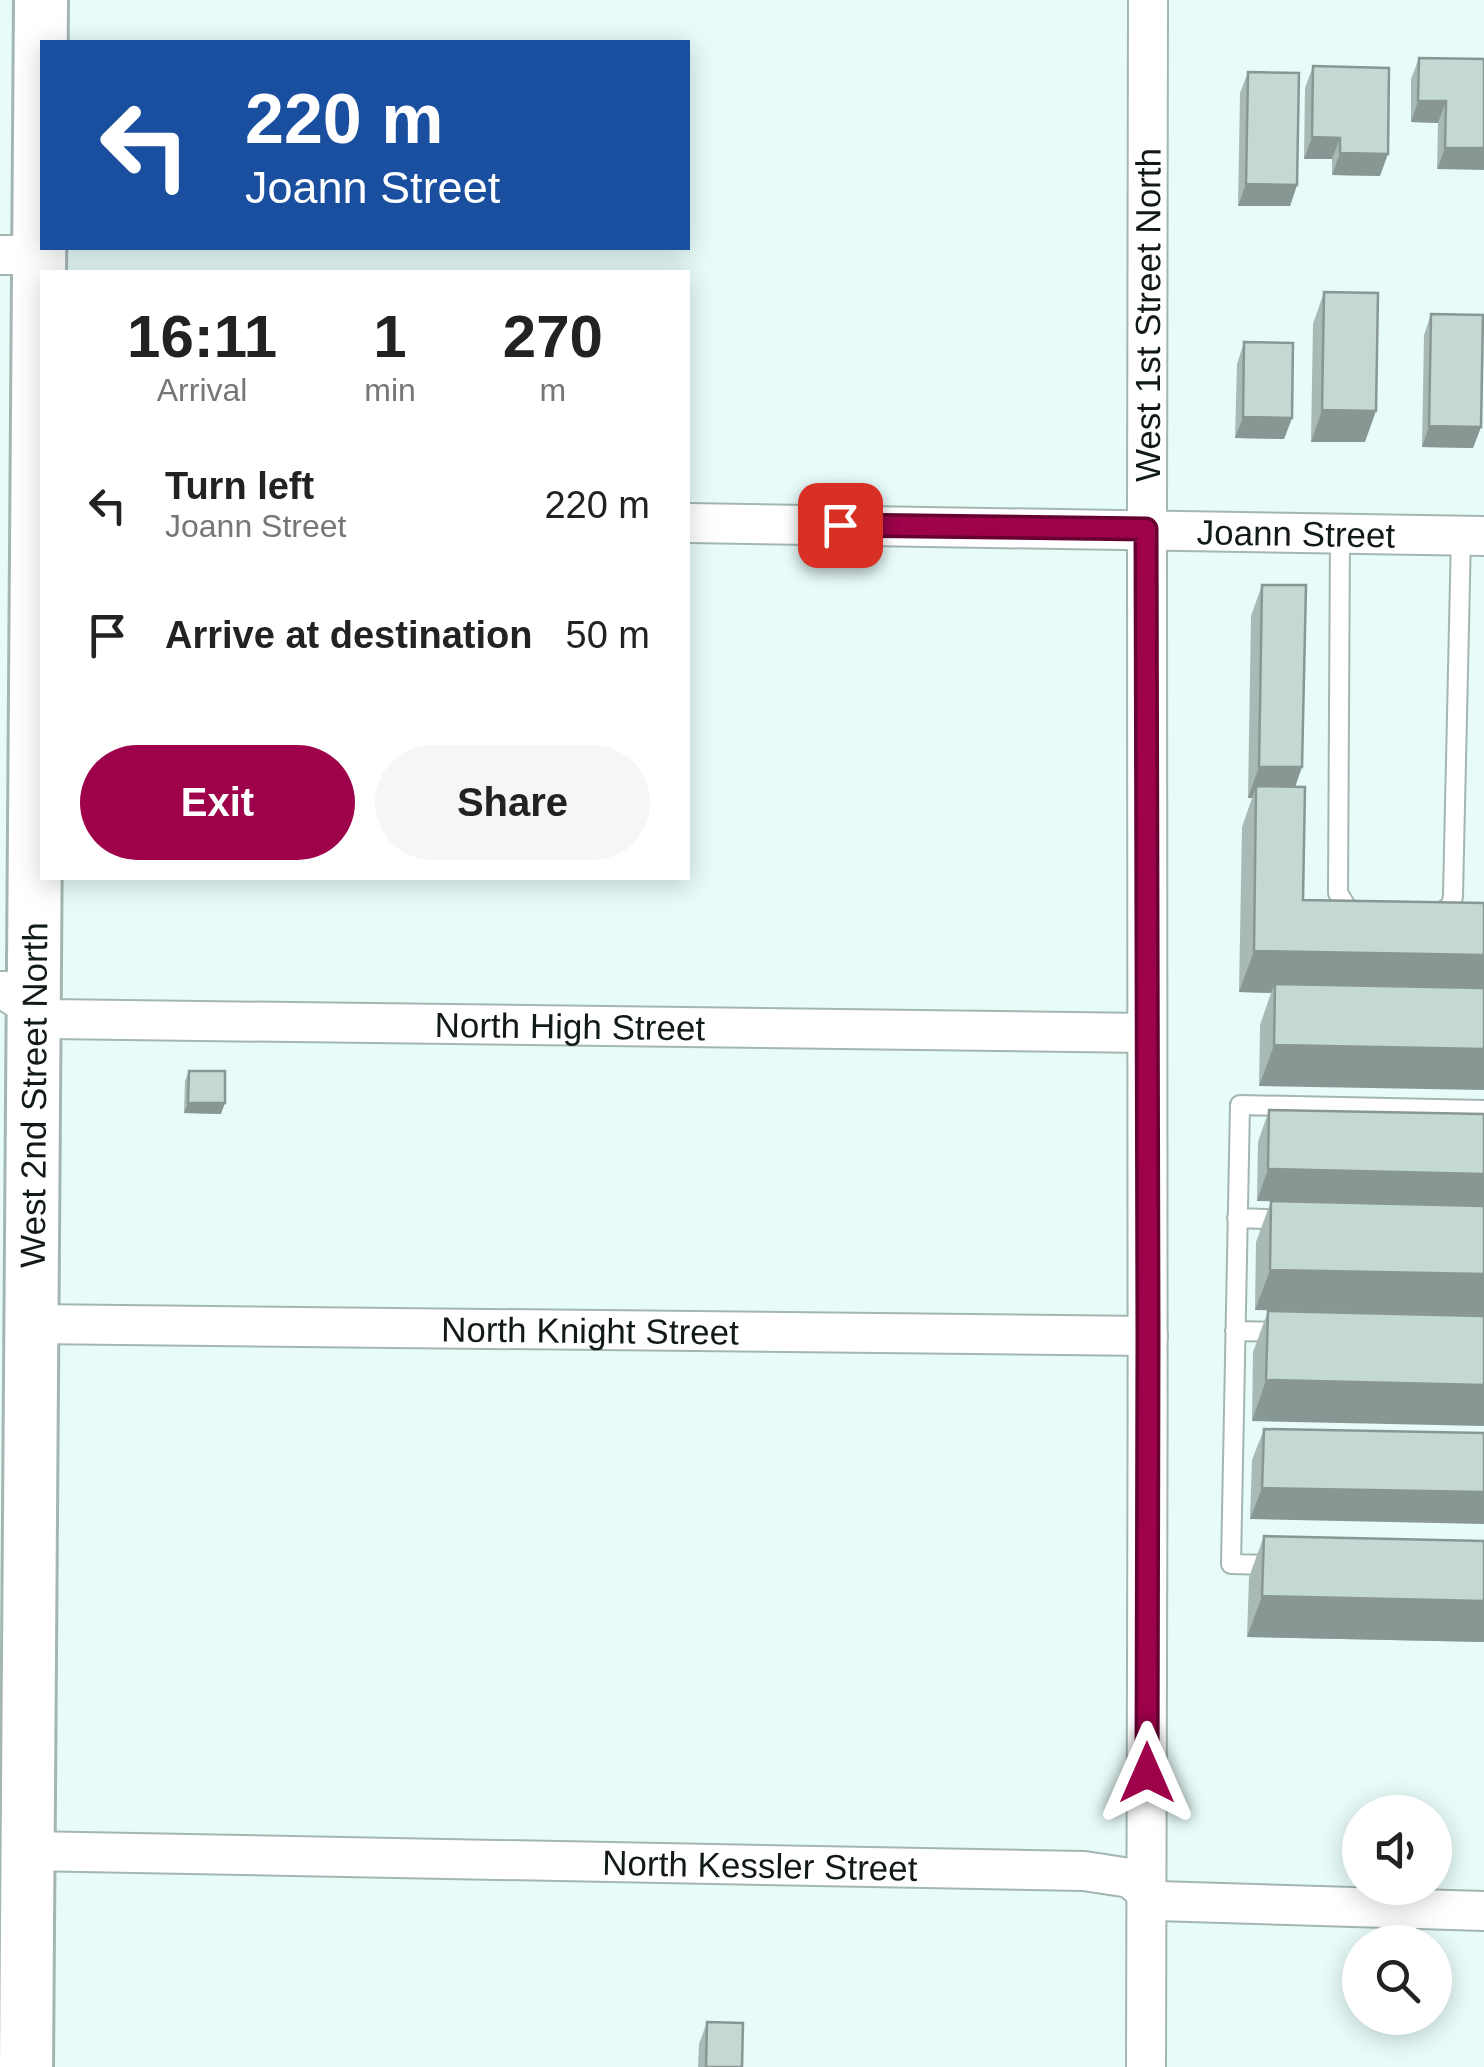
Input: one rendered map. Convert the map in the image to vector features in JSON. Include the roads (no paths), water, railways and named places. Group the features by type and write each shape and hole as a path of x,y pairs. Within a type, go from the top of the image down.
{"street":[{"name":"West 2nd Street North","path":"26,2067 28,1850 15,1659 32,1324 17,1000 40,514 19,255 41,0"},
{"name":"West 1st Street North","path":"1146,2067 1148,0"},
{"name":"Joann Street","path":"690,523 1472,536"},
{"name":"North High Street","path":"17,1000 50,1018 1148,1033"},
{"name":"North Knight Street","path":"32,1324 1148,1336"},
{"name":"North Kessler Street","path":"28,1850 1084,1871 1130,1878 1157,1901 1484,1911"}],"lane":[{"path":"1340,533 1338,894 1350,913 1366,916"},
{"path":"1414,917 1442,912 1451,906 1453,896 1472,536"},
{"path":"1289,1565 1230,1564 1242,1443 1235,1331 1240,1105 1484,1110"},
{"path":"1237,1218 1313,1220"},
{"path":"1235,1331 1312,1332"}]}
